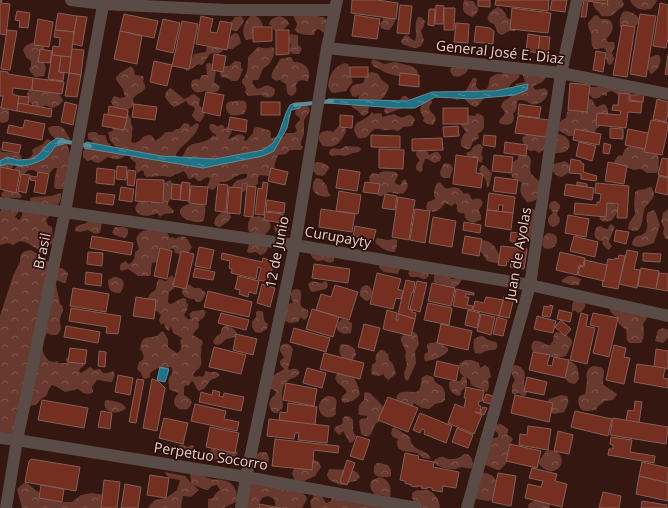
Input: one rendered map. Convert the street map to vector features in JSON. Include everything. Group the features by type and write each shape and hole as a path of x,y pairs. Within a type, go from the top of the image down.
{"street":[{"path":"71,0 226,10 336,5"},
{"name":"Juan de Ayolas","path":"466,508 530,285 561,73 577,0"},
{"name":"Brasil","path":"6,508 17,440 65,212 104,2"},
{"name":"12 de Junio","path":"241,508 246,477 295,245 336,5"},
{"name":"General José E. Diaz","path":"328,48 561,73 668,94"},
{"name":"Curupayty","path":"0,204 295,245 530,285 668,316"},
{"name":"Perpetuo Socorro","path":"0,438 246,477 417,508"}],"green space":[{"path":"464,0 473,1 478,8 478,11 472,17 464,11"},
{"path":"593,0 622,0 624,4 612,16 601,16 594,6"},
{"path":"630,0 657,0 651,9 644,10 638,9"},
{"path":"498,7 504,11 507,18 513,21 516,29 515,31 509,31 502,35 498,32 494,24 488,21 488,16 490,13"},
{"path":"623,12 631,12 639,18 636,26 627,32 621,29 620,23 620,18"},
{"path":"316,13 320,17 328,20 325,34 319,29 316,30 314,35 301,34 295,30 297,24 293,15"},
{"path":"383,14 395,16 394,24 389,30 381,28 380,23 383,21"},
{"path":"252,15 260,19 263,28 253,39 246,40 243,30 245,23"},
{"path":"597,15 601,19 609,20 613,26 612,32 606,39 608,42 614,42 615,47 612,52 614,59 612,64 609,65 607,63 605,49 594,49 592,43 588,23 594,16"},
{"path":"241,16 244,20 243,23 237,31 231,30 229,28 230,23 235,17"},
{"path":"279,16 284,18 289,24 280,32 274,30 271,25 269,25 272,19"},
{"path":"418,17 421,17 425,21 421,31 424,40 421,46 414,48 402,44 401,41 404,36 407,35 415,41 416,23"},
{"path":"235,33 239,36 241,43 232,49 229,49 226,47 228,41 231,35"},
{"path":"291,34 298,36 298,44 302,49 299,54 293,54 289,51 291,45 288,41"},
{"path":"38,41 44,46 44,62 46,68 44,76 35,77 29,69 31,66 31,61 26,57 23,50 27,45"},
{"path":"207,46 222,47 223,51 218,54 210,54 203,64 199,64 187,71 181,67 191,59 194,54 206,52"},
{"path":"258,47 274,48 274,55 270,62 263,69 258,80 253,80 252,83 257,89 267,85 275,89 273,96 269,98 262,95 248,96 242,83 242,80 247,72 248,57"},
{"path":"659,55 660,63 658,68 652,74 646,65 648,58"},
{"path":"291,57 294,62 301,63 307,67 309,74 308,81 301,80 297,83 296,92 292,96 288,93 286,84 281,80 277,81 273,79 272,77 273,71 280,59"},
{"path":"373,59 384,64 395,62 411,66 417,70 418,73 415,76 391,75 373,66 371,62"},
{"path":"235,61 241,62 241,68 243,69 239,79 237,81 232,81 221,77 219,69 224,66 229,66"},
{"path":"208,63 213,64 215,67 216,73 214,82 220,88 212,93 206,91 197,92 193,90 191,86 192,80 199,80 202,75 207,75 206,65"},
{"path":"345,63 349,66 353,82 347,91 333,93 328,86 331,75 338,66"},
{"path":"131,66 135,75 143,76 145,87 135,96 133,99 134,105 130,109 119,109 114,107 111,102 115,96 120,98 125,97 123,89 116,78 120,73"},
{"path":"455,66 467,67 468,70 466,73 458,77 451,73 450,69"},
{"path":"503,71 518,74 520,76 510,85 505,96 487,97 483,99 476,107 471,105 464,98 457,100 454,98 456,92 464,92 466,90 473,78 476,78 477,80 477,88 480,90 486,89 490,78 496,74 502,74"},
{"path":"371,72 378,74 389,87 383,98 369,105 368,113 364,116 352,107 352,105 358,100 359,95 355,97 352,96 350,91 353,85 363,83 366,75"},
{"path":"522,73 546,76 543,82 533,87 536,90 544,88 548,91 548,94 545,99 537,104 530,104 524,100 517,101 517,107 513,113 514,118 512,123 507,125 501,124 499,122 500,119 505,112 501,107 503,101 511,96 516,84 525,82"},
{"path":"600,83 632,92 630,95 622,96 612,91 607,92 607,96 602,95 597,98 592,98 589,94 589,87 598,87"},
{"path":"30,87 58,92 63,100 59,105 52,108 46,105 43,107 34,106 28,101 27,94"},
{"path":"170,88 184,99 194,94 200,99 199,105 203,109 205,115 200,122 197,121 192,115 195,109 194,107 189,105 186,101 174,107 170,104 165,97 166,92"},
{"path":"403,96 406,96 411,101 408,106 387,114 385,113 384,110 388,105 398,102"},
{"path":"430,99 432,103 429,109 436,118 433,125 427,124 423,121 424,118 420,109 424,103"},
{"path":"592,99 597,107 603,104 606,105 608,110 608,114 602,119 595,133 592,135 576,133 573,136 568,136 558,130 560,122 566,118 569,110 572,111 574,107 585,100"},
{"path":"233,101 246,102 247,108 244,114 231,115 228,113 226,104"},
{"path":"307,105 310,111 304,120 304,134 301,142 303,147 301,150 290,150 286,154 278,155 274,171 271,175 260,175 258,177 258,183 255,187 249,187 240,193 233,189 232,186 236,181 247,177 247,174 241,174 228,181 221,182 212,190 207,187 210,179 208,177 198,181 195,177 190,179 188,178 183,171 171,177 146,177 142,170 138,173 135,168 136,163 130,158 130,155 117,159 108,157 99,163 92,160 87,161 83,157 84,150 93,140 88,139 88,133 91,132 96,132 99,135 105,135 108,143 114,151 119,151 110,140 108,132 113,131 111,119 126,112 131,118 133,128 131,141 133,143 147,135 151,135 156,141 166,132 172,132 179,129 184,123 189,124 189,128 197,123 199,125 195,134 176,154 177,157 182,157 187,148 191,145 206,141 213,135 215,137 216,135 210,129 210,124 217,126 222,125 225,129 227,127 230,128 232,131 228,139 241,134 245,137 244,140 246,141 256,127 269,130 271,132 271,138 280,138 285,136 284,133 294,133 297,131 295,126 300,120 300,118 295,114 296,106"},
{"path":"0,106 9,111 9,119 7,122 0,122"},
{"path":"372,112 374,114 382,114 382,117 394,114 402,117 411,115 415,119 412,126 403,127 398,131 376,129 365,138 358,138 354,131 355,125"},
{"path":"477,113 483,117 484,128 478,133 479,138 473,142 470,149 466,149 461,146 461,144 463,135 466,132 459,123 465,115 475,116"},
{"path":"340,125 345,127 346,132 339,142 335,146 323,146 319,140 321,133 325,131 333,132"},
{"path":"52,126 59,126 63,128 70,138 69,141 54,138 48,129"},
{"path":"529,133 538,136 546,136 545,149 539,153 534,150 530,151 526,148 522,138"},
{"path":"558,134 561,134 568,140 570,146 565,152 554,153"},
{"path":"48,139 53,142 67,143 71,156 66,186 62,189 56,189 54,187 57,168 54,168 49,174 40,174 33,170 28,170 22,176 14,173 19,164 33,154 33,149 43,144"},
{"path":"478,144 483,147 481,154 483,158 481,163 470,160 466,153 471,151 473,147"},
{"path":"0,146 1,152 19,153 22,157 20,161 16,162 11,170 0,173"},
{"path":"345,146 359,147 361,149 359,152 345,156 331,156 329,153 332,149 340,149"},
{"path":"629,146 641,147 645,150 657,153 659,170 657,173 647,173 640,169 634,170 613,163 619,155 622,156 625,149"},
{"path":"418,149 425,150 429,155 438,152 441,156 440,161 434,163 428,159 425,159 422,167 423,170 421,172 418,171 416,166 420,161 416,154"},
{"path":"521,154 529,156 531,161 531,173 540,182 538,198 531,202 527,202 522,196 520,189 522,183 512,177 510,168 511,163 518,159 518,156"},
{"path":"565,161 570,166 570,170 561,177 556,175 552,171 552,166"},
{"path":"316,162 323,163 329,168 323,176 317,175 312,170"},
{"path":"445,163 450,164 453,168 450,178 444,178 441,176 440,172"},
{"path":"482,165 492,173 489,186 487,188 485,178 480,174 479,169"},
{"path":"386,171 396,172 398,175 395,183 399,185 405,179 408,186 404,193 398,194 389,192 379,196 370,184 369,177 372,173 378,174"},
{"path":"316,178 321,179 327,186 328,192 331,196 326,197 315,193 313,187"},
{"path":"170,180 174,185 174,194 168,205 174,211 173,213 164,214 160,217 157,213 144,216 136,211 135,208 141,201 150,204 153,199 162,204 164,202 162,197 163,184"},
{"path":"440,182 445,188 455,187 465,194 467,193 473,200 480,199 482,201 482,205 479,210 481,220 473,223 468,221 464,213 458,212 457,205 455,203 452,206 445,203 435,212 427,210 426,207 428,202 435,199 435,189 437,183"},
{"path":"652,187 654,196 644,210 641,226 637,231 628,229 629,223 635,214 635,192"},
{"path":"5,190 17,190 22,196 20,198 2,197 1,194"},
{"path":"61,193 59,204 46,220 48,225 52,227 53,243 45,251 20,241 13,245 8,243 0,245 0,212 2,207 21,208 15,217 19,220 22,216 22,210 30,204 30,198 51,196"},
{"path":"554,201 560,205 557,213 560,221 553,227 549,225 548,221 553,212 549,208 549,205"},
{"path":"606,202 615,204 618,208 611,221 602,221 600,219 600,213"},
{"path":"200,203 205,206 205,216 202,222 188,220 182,216 180,212 182,207"},
{"path":"528,209 538,213 532,240 526,242 521,239 520,231 524,224 523,214"},
{"path":"668,209 668,239 666,239 663,234 664,228 661,222 663,213"},
{"path":"224,210 230,214 231,217 225,224 217,227 214,223 216,217"},
{"path":"654,210 660,225 654,243 641,247 634,246 632,244 633,240 637,236 643,235 647,228 648,212"},
{"path":"259,216 266,219 271,225 270,229 262,237 249,232 248,229 251,217"},
{"path":"89,221 102,223 100,233 95,234 88,230 80,232 75,231 78,226"},
{"path":"281,222 288,226 289,228 287,233 279,234 275,232 274,226"},
{"path":"611,224 615,227 609,240 612,246 609,250 602,243 603,241 598,240 594,235 597,227 600,226 608,229"},
{"path":"115,227 123,227 128,229 128,234 125,238 112,233"},
{"path":"152,229 168,230 167,233 170,238 173,237 175,239 184,236 192,247 187,254 175,253 173,248 171,249 157,262 152,263 151,275 149,276 138,276 128,269 121,271 121,264 126,261 130,264 134,259 135,252 139,249 136,239 140,233"},
{"path":"325,230 331,235 342,233 345,235 345,239 340,242 331,243 322,232"},
{"path":"548,233 556,236 557,239 555,245 549,249 544,248 542,244 542,240"},
{"path":"377,238 397,240 395,252 386,250 379,246 375,242"},
{"path":"482,240 490,242 494,246 501,259 500,264 487,261 478,250 479,241"},
{"path":"249,244 267,246 268,248 262,255 256,252 250,253 247,252"},
{"path":"31,250 40,255 42,259 47,260 53,266 62,268 68,273 66,283 55,280 60,304 62,305 63,310 60,318 61,328 57,335 47,333 42,348 44,354 49,361 57,361 59,363 67,363 66,358 69,357 85,360 86,363 79,371 81,373 90,367 94,370 100,369 103,373 113,371 114,376 112,382 97,380 92,387 93,392 89,394 83,393 78,389 65,392 52,385 46,396 36,405 26,406 11,436 0,443 0,316 13,276 20,262 21,254 25,251"},
{"path":"310,253 334,256 334,261 329,263 323,260 317,261 313,259"},
{"path":"380,262 400,269 398,274 384,272 379,268"},
{"path":"411,267 429,272 427,278 423,279 411,277 408,273"},
{"path":"436,274 450,277 451,279 462,278 452,290 434,282 434,276"},
{"path":"172,275 177,286 169,292 168,302 170,304 184,298 186,299 188,304 184,315 188,319 191,319 189,314 193,311 204,310 206,312 204,317 198,322 199,326 193,335 203,342 201,347 201,365 193,375 195,377 202,377 204,376 205,371 216,372 220,375 211,380 205,388 199,391 192,381 188,386 186,385 184,387 184,395 192,402 189,408 184,410 179,409 174,403 174,399 179,393 170,390 169,388 169,378 172,374 171,367 160,367 151,372 150,377 145,379 137,369 139,362 143,359 140,349 142,341 145,338 157,336 163,331 168,339 168,347 177,353 181,349 180,340 182,338 173,333 171,326 169,331 166,329 164,323 161,325 159,320 161,315 150,308 148,300 149,295 155,290 159,279 167,281"},
{"path":"568,276 581,279 579,285 571,285 562,282 562,280"},
{"path":"114,277 120,278 124,284 120,293 112,292 109,289 108,280"},
{"path":"312,281 322,283 325,281 327,282 328,286 326,289 312,292 308,284"},
{"path":"185,284 194,288 200,288 206,293 201,302 185,297 182,290"},
{"path":"367,285 371,288 372,294 369,300 366,301 360,296 360,292 362,287"},
{"path":"296,289 300,290 301,304 308,310 308,315 304,320 301,317 298,322 290,323 285,321 287,304 293,303 290,294"},
{"path":"574,300 585,301 585,307 581,312 578,313 574,310 573,313 572,306"},
{"path":"609,307 645,314 647,318 643,324 644,336 641,343 629,343 627,340 626,330 619,324 616,316 611,312"},
{"path":"256,312 263,312 264,321 268,324 267,329 260,333 255,332 252,327 252,322 256,317"},
{"path":"342,319 352,323 351,333 344,334 338,331 337,324"},
{"path":"227,325 234,329 237,335 226,339 219,345 215,344 214,339 221,333 224,326"},
{"path":"663,328 668,330 668,338 663,343 655,341 658,330"},
{"path":"412,331 417,334 419,344 415,352 416,363 408,381 405,379 404,373 407,365 405,356 406,351 401,338 404,333"},
{"path":"556,332 566,334 572,340 566,356 554,357 534,353 531,347 534,341 539,341 550,345"},
{"path":"480,336 496,342 496,349 486,351 481,354 475,353 473,346 474,339"},
{"path":"438,342 448,348 448,351 438,358 425,361 424,355 428,352 427,345 429,343"},
{"path":"283,344 289,344 293,350 288,368 289,370 295,369 300,372 297,376 289,380 284,386 282,392 283,408 277,413 274,413 270,409 269,404 276,392 268,388 271,377 284,369 280,364 280,361 284,358 280,350"},
{"path":"341,344 349,345 355,349 356,355 351,363 345,362 341,356 339,349"},
{"path":"380,350 383,350 388,354 389,360 393,364 396,374 388,380 384,374 379,376 371,373 372,365 376,362 376,355"},
{"path":"465,360 472,360 479,363 480,368 485,365 489,368 491,377 488,379 489,386 487,392 471,385 470,380 466,377 467,385 461,391 459,396 451,391 449,382 460,381 462,377 464,377 460,373 459,364"},
{"path":"571,361 577,367 578,371 579,379 575,384 568,381 565,376 566,362"},
{"path":"514,365 520,367 524,371 524,383 527,392 526,395 523,396 518,393 515,395 512,393 512,385 515,380 512,373"},
{"path":"593,366 603,369 603,384 617,394 613,400 605,401 598,406 596,410 584,411 579,406 578,398 585,394 587,380 586,374 589,368"},
{"path":"338,373 350,373 358,385 359,396 344,403 341,400 347,392 335,379"},
{"path":"427,375 433,377 435,382 443,387 445,400 443,402 435,404 429,409 422,408 414,403 413,406 415,409 396,402 397,397 402,392 417,392 421,386 422,377"},
{"path":"365,392 370,393 385,408 380,421 376,424 371,435 369,436 361,434 359,421 367,418 367,416 359,415 359,406 364,400"},
{"path":"561,395 567,396 568,400 564,412 554,414 547,411 549,399"},
{"path":"328,396 332,396 336,400 336,414 332,417 323,416 319,408 319,404 322,400"},
{"path":"107,400 121,403 126,408 119,412 108,411 104,405 105,401"},
{"path":"345,416 353,420 353,431 356,435 353,442 350,443 343,431 340,435 334,430 335,427 342,424"},
{"path":"498,424 501,424 508,429 507,434 513,439 509,446 508,461 500,470 483,464 482,441 498,437 498,433 494,428"},
{"path":"394,427 410,437 411,442 416,448 427,453 431,458 423,458 417,453 403,451 398,448 398,439 393,437 391,434"},
{"path":"183,444 187,447 192,445 194,446 197,454 191,455 178,452 178,446"},
{"path":"212,448 218,451 222,448 233,448 238,453 228,462 220,459 210,460 208,459 208,456"},
{"path":"548,450 556,452 561,456 562,461 557,470 546,470 539,464 539,461"},
{"path":"260,452 266,452 269,457 268,469 263,469 257,466 255,460 256,455"},
{"path":"464,454 471,456 473,463 472,468 460,467 456,469 448,469 434,463 434,460 440,457 454,459 459,458"},
{"path":"313,459 319,462 321,467 315,476 300,483 295,480 292,474 295,467 300,463"},
{"path":"377,463 388,465 391,470 391,476 383,477 375,475 374,468"},
{"path":"329,469 351,470 357,472 360,477 356,481 345,485 340,485 329,480 327,475"},
{"path":"164,472 185,476 191,483 190,474 199,474 209,478 229,482 236,490 237,501 224,508 208,508 208,499 213,498 220,490 217,485 212,486 208,490 194,485 199,490 191,497 183,496 182,508 149,508 148,507 155,500 166,498 177,490 180,480 169,478"},
{"path":"478,472 490,475 496,480 493,500 488,501 477,499 473,493"},
{"path":"379,477 388,482 391,491 390,498 382,495 377,496 371,489 371,481"},
{"path":"249,481 300,491 306,496 307,499 302,508 276,508 274,499 268,496 262,498 258,508 246,508"},
{"path":"25,482 51,500 62,502 72,502 81,495 92,493 104,495 104,508 22,508 17,489"},
{"path":"417,490 430,491 438,500 440,508 413,508 414,502 412,493"},
{"path":"311,492 323,492 323,498 326,503 331,501 333,496 401,508 312,508 310,501 314,497"},
{"path":"538,500 549,502 550,508 528,508 530,503"}],"water":[{"path":"528,84 527,90 515,95 472,99 435,97 415,108 327,103 328,99 407,101 432,92 495,91"},
{"path":"301,103 300,108 291,110 287,128 274,151 263,156 203,168 84,148 86,142 161,156 215,159 263,150 273,143 279,133 290,105"},
{"path":"57,138 64,139 64,144 55,146 49,155 42,160 25,166 8,164 0,166 0,161 7,157 18,160 32,159 49,143"},
{"path":"160,367 169,369 165,382 157,380"}],"building":[{"path":"0,0 2,0 1,3 10,4 6,35 0,34"},
{"path":"352,0 377,0 398,3 396,19 351,13"},
{"path":"478,0 490,0 490,7 478,6"},
{"path":"496,0 549,0 548,11 495,5"},
{"path":"552,0 567,0 565,12 550,10"},
{"path":"584,0 608,0 607,4 588,1 586,17 581,17"},
{"path":"660,3 668,5 668,38 666,48 653,46"},
{"path":"400,5 412,6 409,34 397,33"},
{"path":"436,5 444,6 443,24 435,24"},
{"path":"444,8 455,8 454,30 444,30"},
{"path":"512,8 551,13 548,33 510,29"},
{"path":"429,9 435,9 434,26 428,25"},
{"path":"17,11 30,13 28,28 19,27 20,21 15,20"},
{"path":"58,13 77,16 74,32 55,30"},
{"path":"124,14 158,21 154,38 120,31"},
{"path":"640,14 656,16 646,77 630,74"},
{"path":"355,15 380,19 377,39 352,36"},
{"path":"77,16 87,17 82,46 72,44"},
{"path":"201,16 213,19 210,32 217,33 220,21 232,23 227,50 196,44"},
{"path":"38,19 53,22 49,47 34,45"},
{"path":"163,19 180,23 173,53 156,49"},
{"path":"182,21 198,24 189,69 172,66"},
{"path":"456,23 469,24 468,43 454,42"},
{"path":"622,25 635,27 627,77 613,75"},
{"path":"476,26 490,28 494,31 493,44 474,42"},
{"path":"253,27 272,27 272,41 253,42"},
{"path":"7,30 17,31 10,70 1,69"},
{"path":"55,30 74,32 71,57 52,55 53,46 59,47 60,38 54,37"},
{"path":"276,30 289,30 289,54 276,55"},
{"path":"120,31 142,36 137,64 114,59"},
{"path":"528,34 540,36 538,53 526,51"},
{"path":"540,36 550,37 548,54 538,53"},
{"path":"40,49 52,51 50,63 38,62"},
{"path":"72,49 84,50 81,75 69,73"},
{"path":"596,51 606,53 603,72 593,70"},
{"path":"214,54 226,56 223,72 212,70"},
{"path":"668,54 668,75 665,74"},
{"path":"52,55 61,56 59,72 64,73 63,81 48,79"},
{"path":"61,56 71,57 69,73 59,72"},
{"path":"154,61 172,65 167,86 150,82"},
{"path":"350,67 368,67 368,77 350,77"},
{"path":"0,71 8,72 8,74 33,78 32,90 13,88 12,94 19,96 17,111 1,108 3,96 0,96"},
{"path":"69,73 81,75 77,97 65,96"},
{"path":"400,73 419,75 419,87 399,85"},
{"path":"33,78 64,82 62,94 32,90"},
{"path":"570,83 590,85 587,112 568,110"},
{"path":"206,92 224,95 220,116 202,112"},
{"path":"619,93 629,94 629,101 642,102 641,113 628,112 626,128 596,125 597,113 620,115 621,111 612,110 613,105 618,105"},
{"path":"637,93 644,94 643,102 630,100 630,95 637,95"},
{"path":"19,96 29,97 28,105 18,103"},
{"path":"657,99 668,102 666,122 653,119"},
{"path":"65,102 77,105 73,125 61,122"},
{"path":"261,102 280,102 280,115 261,115"},
{"path":"18,103 52,109 51,117 17,111"},
{"path":"134,104 157,107 155,120 132,117"},
{"path":"519,104 541,107 539,118 518,115"},
{"path":"109,106 128,110 127,118 108,115"},
{"path":"443,108 468,108 468,124 443,124"},
{"path":"104,114 127,118 124,130 102,126"},
{"path":"340,115 353,116 352,128 340,127"},
{"path":"518,116 549,120 546,137 515,133"},
{"path":"230,117 247,120 246,132 228,129"},
{"path":"25,120 45,124 42,140 7,133 9,125 23,128"},
{"path":"651,120 668,123 662,155 644,152"},
{"path":"458,126 459,136 444,137 443,127"},
{"path":"610,128 623,129 623,139 610,138"},
{"path":"575,129 601,134 599,145 573,140"},
{"path":"628,129 648,133 645,149 625,145"},
{"path":"371,135 400,136 400,148 371,147"},
{"path":"484,135 496,136 495,147 483,145"},
{"path":"442,138 443,150 412,151 412,139"},
{"path":"3,142 21,145 19,153 2,150"},
{"path":"505,142 527,145 526,156 504,153"},
{"path":"579,142 596,146 592,161 576,156"},
{"path":"604,143 611,145 609,154 603,153"},
{"path":"379,149 404,150 403,169 379,168"},
{"path":"456,155 478,158 476,173 483,174 481,188 453,184"},
{"path":"494,155 513,157 511,173 492,171"},
{"path":"662,158 668,159 668,177 658,175"},
{"path":"571,159 581,161 581,163 584,164 583,172 597,176 596,181 581,179 581,174 569,173"},
{"path":"608,162 627,166 624,184 605,181"},
{"path":"117,166 127,167 126,180 116,179"},
{"path":"0,167 20,171 16,193 0,189"},
{"path":"97,168 115,170 114,185 96,183"},
{"path":"271,168 288,172 285,185 268,181"},
{"path":"339,169 360,172 357,191 336,188"},
{"path":"128,170 136,171 134,186 127,185"},
{"path":"38,172 49,174 45,194 34,192 36,181 30,180 31,176 37,177"},
{"path":"21,174 30,175 26,193 18,191"},
{"path":"659,176 668,178 668,195 655,192"},
{"path":"495,177 518,180 516,194 493,191"},
{"path":"137,179 164,180 163,203 135,201"},
{"path":"182,182 190,183 189,201 180,200"},
{"path":"263,182 268,183 264,215 255,214 258,188 262,189"},
{"path":"365,182 380,184 378,194 363,192"},
{"path":"577,182 587,184 587,187 577,185"},
{"path":"596,183 629,186 627,218 617,218 618,204 607,203 606,217 574,214 575,203 597,205 597,202 600,202 601,194 595,193"},
{"path":"172,184 181,185 180,200 171,199"},
{"path":"218,184 228,185 226,212 215,211"},
{"path":"566,184 594,188 592,200 564,195"},
{"path":"191,186 208,187 206,205 189,203"},
{"path":"247,186 256,187 253,217 244,216"},
{"path":"121,187 134,189 132,202 119,200"},
{"path":"229,187 242,188 240,214 227,213"},
{"path":"339,191 361,195 358,214 336,211"},
{"path":"97,193 115,195 113,205 96,203"},
{"path":"489,193 515,197 513,213 502,212 503,205 499,205 498,211 487,210"},
{"path":"385,194 397,196 395,210 382,208"},
{"path":"398,197 415,200 409,240 392,237"},
{"path":"267,200 285,203 284,213 266,211"},
{"path":"321,209 355,214 352,232 319,227"},
{"path":"415,209 430,211 425,243 410,240"},
{"path":"487,210 513,213 511,230 485,226"},
{"path":"265,212 283,214 282,223 264,220"},
{"path":"568,215 589,219 586,237 565,233"},
{"path":"433,217 456,221 452,247 429,243"},
{"path":"464,222 481,225 480,233 463,230"},
{"path":"355,226 376,230 373,241 353,236"},
{"path":"616,230 629,232 626,244 614,241"},
{"path":"511,232 525,234 524,243 510,241"},
{"path":"92,236 133,243 131,255 90,248"},
{"path":"465,236 482,239 479,256 462,253"},
{"path":"574,236 598,242 595,257 570,251"},
{"path":"501,246 527,249 524,269 510,267 511,262 507,261 506,266 498,265"},
{"path":"199,247 214,250 210,269 195,266"},
{"path":"160,248 172,251 167,279 154,276"},
{"path":"627,250 638,252 634,269 640,270 637,288 619,284"},
{"path":"181,251 194,254 186,289 173,286"},
{"path":"88,252 103,253 102,266 87,264"},
{"path":"560,252 585,258 583,266 579,265 577,275 556,270"},
{"path":"222,253 262,262 263,258 274,261 269,282 258,280 261,268 258,267 256,279 231,273 232,269 229,268 230,261 221,259"},
{"path":"643,253 661,254 660,262 643,261"},
{"path":"619,255 625,256 618,289 602,286 608,259 618,259"},
{"path":"585,260 607,265 604,281 578,275 580,266 584,267"},
{"path":"314,264 350,269 348,283 312,278"},
{"path":"195,268 215,272 213,280 193,277"},
{"path":"641,268 659,271 656,289 638,286"},
{"path":"86,272 102,274 101,286 85,284"},
{"path":"377,273 401,279 398,289 403,291 401,299 396,298 393,309 370,304"},
{"path":"659,273 668,274 668,291 656,289"},
{"path":"238,276 259,281 256,294 249,292 248,297 239,294 240,290 235,289"},
{"path":"406,280 415,282 408,309 416,313 415,319 398,314"},
{"path":"417,281 427,283 420,312 410,309"},
{"path":"432,283 455,288 451,306 428,301"},
{"path":"262,284 275,288 270,307 257,303"},
{"path":"335,285 358,292 349,320 316,310 321,294 331,297"},
{"path":"73,288 109,294 106,312 70,306"},
{"path":"456,289 474,293 474,295 466,294 465,297 469,297 467,305 473,306 472,310 453,306"},
{"path":"208,291 252,302 249,317 204,307"},
{"path":"504,296 514,298 509,318 499,316"},
{"path":"136,297 156,300 154,319 133,316"},
{"path":"486,297 503,300 499,316 473,310 475,301 484,303"},
{"path":"428,303 452,308 449,325 424,320"},
{"path":"550,305 553,306 550,317 542,316 544,306 549,307"},
{"path":"71,308 121,316 118,334 106,333 107,327 69,321"},
{"path":"312,309 339,317 333,337 306,329"},
{"path":"387,310 397,313 396,320 398,320 398,314 415,319 411,336 383,329"},
{"path":"468,310 480,313 477,328 465,325"},
{"path":"559,310 572,313 570,322 557,319"},
{"path":"221,313 249,320 246,330 218,323"},
{"path":"581,313 588,315 586,326 595,328 587,364 570,360"},
{"path":"593,313 618,318 609,357 593,353 599,327 590,325"},
{"path":"481,314 495,317 491,335 477,331"},
{"path":"537,316 556,321 553,333 534,329"},
{"path":"497,317 507,320 503,336 493,334"},
{"path":"561,320 571,329 565,336 555,327"},
{"path":"364,324 380,328 374,351 358,347"},
{"path":"441,324 472,331 468,350 437,343"},
{"path":"66,326 100,332 98,343 64,337"},
{"path":"294,328 330,338 326,352 290,342"},
{"path":"236,334 257,339 253,355 233,350"},
{"path":"614,345 626,348 624,357 630,358 624,384 606,380"},
{"path":"214,347 246,355 241,374 209,367"},
{"path":"70,348 87,350 85,364 68,362"},
{"path":"656,349 668,351 668,369 654,367"},
{"path":"99,351 106,352 105,367 98,366"},
{"path":"533,352 550,355 547,365 552,366 554,357 569,360 565,378 529,370"},
{"path":"324,353 364,363 360,379 320,369"},
{"path":"437,361 459,366 456,381 434,376"},
{"path":"637,364 665,368 663,378 668,379 668,388 634,382"},
{"path":"307,368 326,373 322,388 303,383"},
{"path":"118,375 133,378 130,395 115,392"},
{"path":"527,377 547,382 544,395 524,391"},
{"path":"137,379 144,380 136,423 129,422"},
{"path":"152,379 158,381 165,388 157,431 143,428"},
{"path":"286,383 317,389 314,406 283,400"},
{"path":"466,387 484,391 482,401 479,401 478,405 481,406 480,413 475,412 482,415 474,434 448,423 455,404 464,408"},
{"path":"213,390 220,392 219,396 223,397 224,393 244,397 241,411 199,402 201,392 212,395"},
{"path":"486,394 493,396 491,404 483,402"},
{"path":"515,395 553,403 549,422 511,413"},
{"path":"388,397 418,408 408,432 378,420"},
{"path":"42,400 88,408 84,428 38,420"},
{"path":"635,401 642,402 639,423 626,421 628,410 634,411"},
{"path":"288,403 317,407 315,425 279,420 280,412 287,413"},
{"path":"195,404 226,411 224,419 239,422 237,431 191,421"},
{"path":"483,407 487,408 484,415 480,413"},
{"path":"101,411 112,413 110,429 98,427"},
{"path":"575,411 612,419 608,436 571,427"},
{"path":"420,413 452,426 446,443 424,434 425,430 422,429 420,433 413,430"},
{"path":"164,418 188,423 183,444 159,438"},
{"path":"613,418 668,427 666,444 610,435"},
{"path":"269,419 329,426 327,443 298,440 299,433 295,433 294,439 267,436"},
{"path":"528,426 551,429 548,450 519,445 520,434 527,435"},
{"path":"210,427 239,433 235,453 206,447"},
{"path":"457,428 473,435 468,448 452,442"},
{"path":"558,431 573,435 569,454 554,451"},
{"path":"357,436 370,440 363,460 350,456"},
{"path":"611,437 632,440 630,452 655,456 654,463 608,455 609,449 613,449 613,445 610,444"},
{"path":"275,439 339,446 338,453 314,450 312,470 272,466"},
{"path":"510,444 541,451 537,468 506,461"},
{"path":"405,453 419,456 418,459 434,462 433,467 459,472 456,488 443,486 442,492 432,490 432,488 427,487 427,489 421,488 422,486 411,486 405,483 405,481 400,480"},
{"path":"31,459 80,467 76,491 25,482 29,461"},
{"path":"347,460 355,463 347,485 340,482"},
{"path":"642,462 668,468 668,483 639,476"},
{"path":"532,468 557,474 555,481 567,484 562,507 525,498 528,484 541,487 543,481 529,478"},
{"path":"498,473 516,476 511,506 492,502"},
{"path":"150,475 169,478 166,498 147,495"},
{"path":"639,476 668,483 668,501 636,494"},
{"path":"104,480 120,482 117,508 101,508"},
{"path":"125,484 141,487 138,508 121,508"},
{"path":"41,485 64,489 62,502 39,498"},
{"path":"603,492 621,496 619,508 599,508"},
{"path":"642,501 667,505 667,508 641,508"},
{"path":"259,504 281,508 259,508"}],"waterway":[{"path":"295,105 332,101"},
{"path":"59,142 62,141 90,146"}]}
